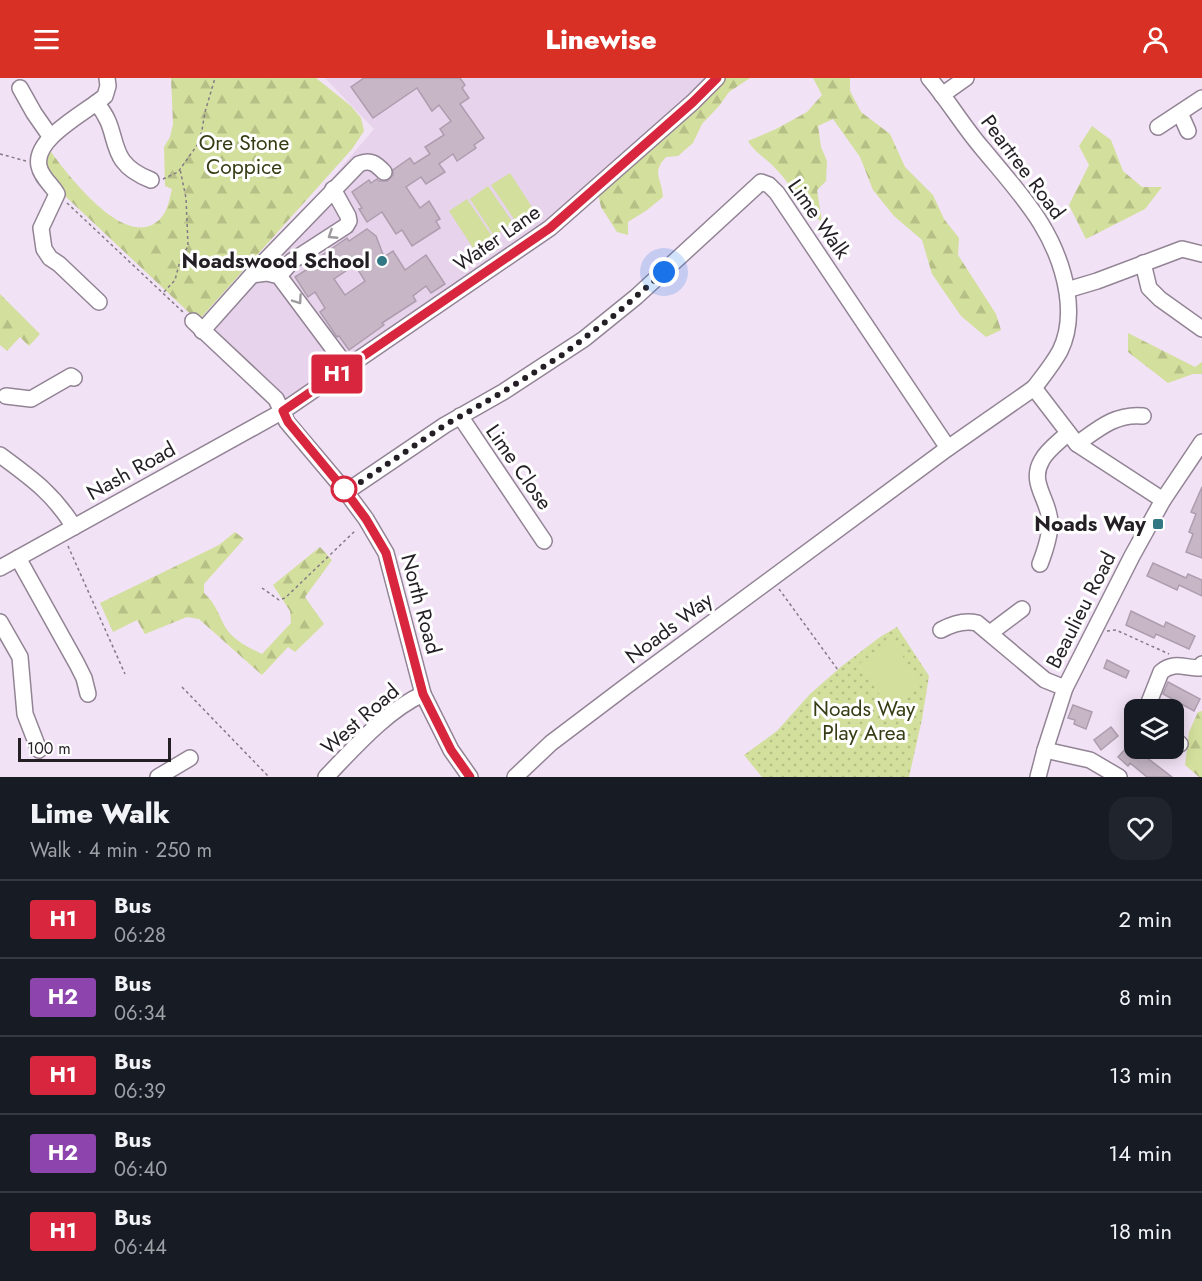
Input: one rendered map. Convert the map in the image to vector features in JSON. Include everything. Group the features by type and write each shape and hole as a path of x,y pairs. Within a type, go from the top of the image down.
{"street":[{"path":"99,302 44,249 41,228 57,194 38,165 43,146 50,136 105,96 108,86 107,78"},
{"name":"Water Lane","path":"283,411 550,228 693,102 717,78"},
{"name":"Peartree Road","path":"929,78 976,142 1041,222 1060,260 1067,290 1069,316 1065,340 1055,360 1034,388"},
{"path":"942,95 966,78"},
{"path":"20,88 50,136"},
{"path":"1158,127 1202,98"},
{"path":"96,104 109,122 114,145 119,155 135,174 151,180"},
{"path":"1180,113 1188,131"},
{"path":"197,326 252,275 359,164 366,161 376,163 384,172"},
{"name":"Lime Walk","path":"346,492 460,416 562,355 616,314 761,182 769,185 787,206 948,448"},
{"path":"279,276 292,261 349,221 333,189"},
{"path":"1067,290 1182,249 1202,254"},
{"path":"1143,263 1149,288 1160,299 1202,329"},
{"path":"252,275 267,273 279,276 347,367"},
{"name":"North Road","path":"197,326 276,399 288,422 366,519 386,553 423,694 451,750 470,777"},
{"path":"8,395 32,399 71,376 74,378"},
{"path":"1034,388 1073,438 1163,500"},
{"name":"Noads Way","path":"515,777 551,743 948,448 1034,388"},
{"name":"Nash Road","path":"0,568 283,411"},
{"path":"1040,564 1047,544 1050,521 1044,500 1038,490 1038,475 1042,460 1073,438 1111,420 1132,414 1143,416"},
{"name":"Lime Close","path":"460,416 544,541"},
{"name":"Beaulieu Road","path":"1038,777 1065,688 1163,500 1202,442"},
{"path":"0,455 60,504 68,530"},
{"path":"18,558 77,664 88,694"},
{"path":"990,633 1022,609"},
{"path":"0,622 20,657 25,714 39,750"},
{"path":"941,630 961,622 977,622 1045,680 1065,688"},
{"path":"1150,699 1161,672 1176,664 1201,668"},
{"name":"West Road","path":"326,777 387,718 412,699 423,694"},
{"path":"1045,750 1090,760 1119,777"},
{"path":"158,777 190,758"}],"path":[{"path":"151,180 164,179 180,169 198,144 215,78"},
{"path":"0,154 38,165"},
{"path":"163,293 175,280 180,261 188,246 186,198 180,169"},
{"path":"57,194 197,326"},
{"path":"262,588 279,600 285,598 366,519"},
{"path":"68,530 125,674"},
{"path":"771,579 838,670"},
{"path":"1095,628 1116,630 1168,654 1176,664"},
{"path":"182,687 269,777"}],"shaded area":[{"name":"Noadswood School","path":"325,78 717,78 550,228 291,405 207,325 374,129"}],"green space":[{"name":"Ore Stone Coppice","path":"171,78 316,78 351,106 361,118 364,131 352,149 198,321 64,195 44,163 48,148 82,190 114,218 131,226 146,227 160,219 167,209 172,189 165,186 164,147 170,137 173,124"},
{"path":"719,78 750,78 729,92 702,124 693,143 678,156 666,157 658,172 663,197 628,222 628,235 617,232 601,207 596,185"},
{"path":"813,78 850,78 850,91 861,112 890,134 905,167 933,195 944,219 959,238 958,255 996,314 1001,330 986,337 961,316 932,274 922,240 894,216 873,190 860,157 833,119 818,126 821,147 827,161 826,181 817,190 822,222 808,210 775,168 748,141 807,112 822,95"},
{"path":"1092,126 1111,140 1123,171 1142,187 1162,187 1145,209 1086,239 1069,205 1089,165 1079,146"},
{"path":"510,173 534,210 516,222 491,185"},
{"path":"488,186 513,223 494,236 470,199"},
{"path":"467,199 492,236 473,248 449,211"},
{"path":"0,294 40,334 29,346 20,337 7,351 0,345"},
{"path":"1128,333 1195,367 1202,362 1202,374 1193,374 1168,383 1128,352"},
{"path":"235,532 244,539 204,584 204,593 214,604 231,635 262,654 291,623 290,611 273,585 320,547 332,560 305,597 324,624 295,652 288,647 262,675 199,619 187,617 145,634 137,620 113,632 100,603 219,545"},
{"name":"Noads Way Play Area","path":"897,627 929,676 909,777 762,777 744,755 777,731 810,694 842,666"},
{"path":"893,641 920,684 888,707 859,664"},
{"path":"1202,711 1202,777 1199,777 1185,765 1189,732 1198,712"}],"building":[{"path":"364,78 460,78 465,85 462,88 469,98 460,104 484,138 474,145 476,148 457,161 453,154 439,164 445,172 426,184 421,177 406,187 420,208 429,201 440,219 436,221 440,228 412,246 402,230 396,234 382,212 367,222 352,192 369,180 371,183 377,179 387,181 393,175 393,170 410,158 414,164 430,154 425,147 444,135 440,129 451,121 439,105 432,111 417,88 373,118 351,87"},
{"path":"367,229 376,236 384,257 393,251 405,270 426,255 445,284 431,293 426,286 413,296 416,301 382,323 384,325 349,350 320,312 325,308 315,292 308,297 295,277 320,261 318,258 347,238 349,241","holes":["355,265 365,281 345,295 334,279"]},
{"path":"1202,487 1202,558 1186,552 1193,534 1189,532 1196,514 1191,512"},
{"path":"1153,563 1186,578 1188,574 1202,580 1202,596 1179,585 1177,590 1147,576"},
{"path":"1131,611 1164,627 1166,622 1195,636 1189,649 1156,634 1154,638 1126,625"},
{"path":"1107,660 1129,671 1126,678 1104,668"},
{"path":"1168,682 1200,699 1194,711 1184,706 1184,699 1172,699 1163,694"},
{"path":"1073,705 1092,712 1086,729 1074,724 1075,720 1068,718"},
{"path":"1111,727 1118,736 1101,750 1094,740"},
{"path":"1124,750 1124,759 1149,759 1172,777 1147,777 1130,763 1128,766 1118,757"}],"bus line":[{"name":"H1","path":"470,777 451,750 423,694 386,553 366,519 288,422 283,411 550,228 693,102 717,78"}],"place":[{"name":"Noadswood School","path":"382,261"},
{"name":"Noads Way","path":"1158,524"}],"route":[{"path":"344,489 346,492 445,425 562,355 616,314 664,272"}]}
